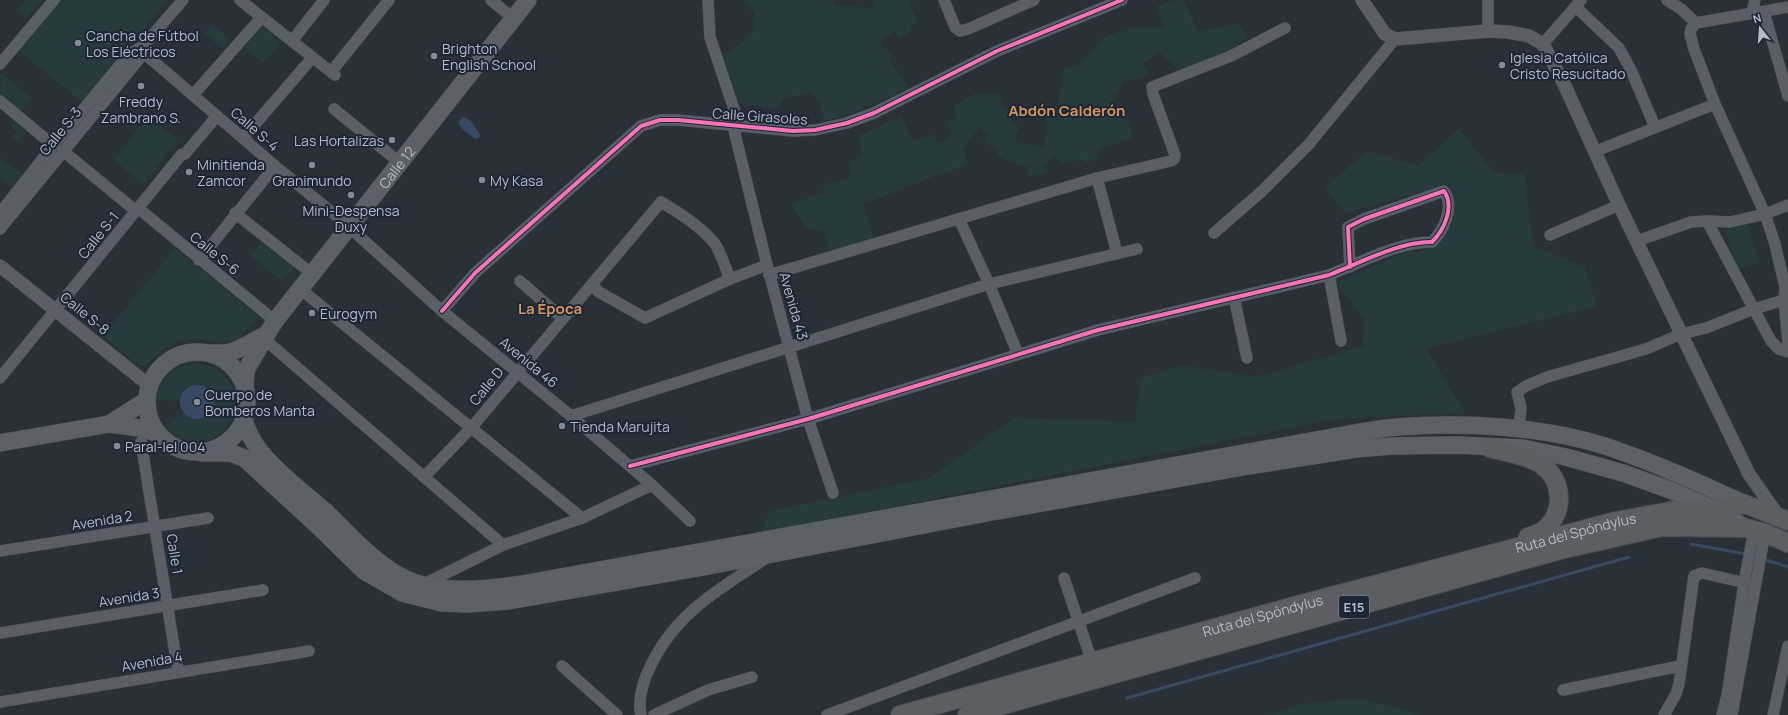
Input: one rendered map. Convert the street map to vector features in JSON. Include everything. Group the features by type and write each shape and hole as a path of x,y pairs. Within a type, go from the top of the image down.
{"highway":[{"path":"1490,448 1535,461 1543,466 1554,480 1560,502 1555,517 1544,530 1492,554"},
{"name":"Ruta del Spóndylus","path":"900,715 1298,605 1563,534 1676,510 1716,510 1746,504"},
{"path":"1746,504 1783,519"},
{"name":"Ruta del Spóndylus","path":"967,715 1581,545 1662,527 1755,530 1788,543"}],"main road":[{"name":"Calle 12","path":"245,386 246,370 265,335 299,288 528,0"},
{"name":"Calle 12","path":"207,353 227,353 239,350 265,335"},
{"path":"109,424 148,393 159,370 172,359 183,354 207,353 220,358 239,374 245,386 248,403 244,420 238,433 227,443 215,450 201,453"},
{"path":"148,393 149,417 157,433 169,444 179,449 201,453 231,453 244,458 318,526 364,571 402,594 442,603 467,604 509,601 773,554 1008,509 1348,450 1421,445 1522,448 1595,464 1670,490 1716,510 1755,530"},
{"path":"244,420 248,431 265,457 396,574 422,585 465,590 496,588 1293,444 1396,427 1440,425 1519,429 1604,446 1654,464 1746,504"},
{"path":"0,443 109,424 140,428 157,433"}],"street":[{"path":"0,64 54,0"},
{"name":"Calle S-3","path":"0,213 143,49 183,0"},
{"path":"240,0 333,74 389,0"},
{"path":"292,41 324,0"},
{"name":"Avenida 43","path":"708,0 710,37 736,127 768,270 808,419 833,492"},
{"path":"944,0 955,27 960,31 968,29 1034,0"},
{"name":"Calle Girasoles","path":"442,310 475,272 641,126 660,120 678,120 793,132 815,130 847,123 874,113 997,51 1122,0"},
{"path":"1362,0 1385,34 1395,39 1488,30 1529,36 1543,44 1566,86 1619,204 1749,474 1783,519"},
{"path":"1488,0 1488,30"},
{"path":"1667,0 1696,23"},
{"path":"1752,12 1755,0"},
{"path":"494,3 513,18"},
{"path":"1543,44 1578,4 1619,48 1631,70 1655,126"},
{"path":"1788,8 1764,12 1752,12 1696,23 1691,29 1690,34 1694,49 1715,104 1765,214 1775,244 1785,287 1788,343"},
{"path":"1764,12 1788,96"},
{"path":"193,95 261,18"},
{"path":"592,284 600,292 645,318 730,279 959,219 1097,178 1171,161 1174,159 1174,155 1152,94 1152,87 1231,56 1285,28"},
{"path":"1214,233 1261,192 1309,144 1395,39"},
{"name":"Calle S-3","path":"0,229 57,149 131,52 143,49"},
{"name":"Calle S-4","path":"143,49 193,95 348,227"},
{"path":"243,138 312,58"},
{"name":"Calle S-6","path":"0,101 57,149 137,210 275,321"},
{"path":"1596,151 1655,126 1715,104"},
{"path":"334,109 399,162"},
{"name":"Calle S-1","path":"2,376 182,154 185,154 218,116"},
{"path":"198,260 275,166"},
{"path":"1097,178 1117,253"},
{"path":"630,466 808,419 1098,330 1329,275 1350,267 1392,250 1420,242 1432,242 1442,232 1446,218 1448,197 1444,191 1364,219 1348,227 1350,267"},
{"name":"Calle D","path":"424,477 472,427 661,202 680,214 714,244 722,258 730,279"},
{"path":"1550,235 1619,204"},
{"path":"1637,241 1691,222 1730,222 1765,214 1788,205"},
{"path":"235,213 311,273"},
{"path":"959,219 989,284 1018,354"},
{"path":"1707,221 1774,346 1788,352"},
{"name":"Avenida 46","path":"348,227 516,373 571,416 630,466 690,521"},
{"path":"571,416 989,284 1137,249"},
{"name":"Calle S-8","path":"0,266 56,310 148,393"},
{"path":"1329,275 1341,341"},
{"path":"520,281 562,318"},
{"path":"299,288 472,427 582,518"},
{"path":"1234,297 1247,358"},
{"path":"1519,429 1521,408 1517,392 1526,386 1547,377 1646,349 1681,334 1706,328 1754,308 1786,300"},
{"path":"265,335 270,344 504,545"},
{"name":"Calle 1","path":"141,442 178,671"},
{"path":"1732,715 1734,677 1755,555 1755,530 1740,519 1750,491 1749,474"},
{"path":"422,585 504,545 582,518 652,485"},
{"name":"Avenida 2","path":"0,551 208,518"},
{"path":"641,715 638,704 647,674 666,638 692,609 773,554"},
{"path":"1664,715 1676,694 1694,576 1702,574 1750,584"},
{"path":"1064,578 1092,662"},
{"path":"827,715 1195,578"},
{"name":"Avenida 3","path":"0,633 263,590"},
{"path":"1773,715 1788,646"},
{"name":"Avenida 4","path":"0,702 178,671 309,651"},
{"path":"562,666 617,715"},
{"path":"1563,690 1680,666"},
{"path":"1722,715 1734,677"},
{"path":"654,715 708,690 752,678"}],"green space":[{"path":"25,0 42,0 27,17 17,9"},
{"name":"Cancha de Fútbol Los Eléctricos","path":"60,0 168,0 82,102 18,50"},
{"path":"744,0 833,0 834,6 875,8 872,0 913,0 910,4 918,22 910,26 913,31 899,38 895,32 882,39 881,44 893,56 889,59 909,88 852,114 824,121 819,100 811,92 781,100 781,108 740,104 723,56 753,33 754,14"},
{"path":"1174,0 1184,0 1198,32 1239,23 1247,38 1212,62 1177,69 1160,53 1143,62 1150,75 1123,82 1111,105 1126,110 1133,138 1097,150 1099,158 1084,163 1082,159 1063,164 1055,156 1043,165 1049,172 1027,176 1030,167 1018,165 998,157 995,146 982,143 989,133 980,127 963,149 967,164 863,204 875,243 831,256 823,230 806,229 791,203 825,193 823,185 851,177 849,162 862,157 860,135 901,116 914,142 933,134 938,143 951,136 946,123 956,118 954,107 976,93 1001,95 1001,107 1011,111 1011,121 1016,123 1019,131 1015,136 1018,142 1044,147 1047,125 1045,115 1058,107 1064,68 1081,64 1102,39 1130,27 1164,28 1157,6"},
{"path":"212,24 230,39 222,49 204,33"},
{"path":"262,26 281,43 263,63 244,47"},
{"path":"1,73 32,98 19,113 0,97"},
{"path":"148,116 178,140 143,184 114,160"},
{"path":"16,120 28,129 18,142 12,137 17,131 11,127"},
{"path":"1459,129 1494,173 1524,174 1534,247 1584,266 1597,306 1426,348 1465,413 1335,419 761,533 770,511 926,479 1016,418 1135,422 1141,378 1182,365 1256,377 1363,346 1364,319 1336,282 1405,252 1420,252 1439,242 1452,224 1451,184 1345,213 1325,187 1368,151 1418,166"},
{"path":"0,157 22,174 11,187 0,178"},
{"path":"1747,223 1760,262 1738,269 1725,230"},
{"path":"261,242 294,268 283,282 250,256"},
{"path":"175,248 258,316 240,337 233,341 218,342 192,339 176,342 159,353 144,366 138,365 103,336"},
{"path":"200,363 222,374 233,389 235,406 230,422 218,435 203,442 184,440 165,427 183,412 180,401 156,399 162,384 171,373 183,366"},
{"path":"1360,699 1424,715 1270,715 1299,704"}],"water":[{"path":"463,117 471,121 480,134 479,138 475,139 462,129 458,122"},
{"path":"194,385 200,385 209,390 213,396 213,408 209,414 200,419 194,419 185,414 180,405 180,399 185,390"}],"waterway":[{"path":"1691,544 1746,554"},
{"path":"1127,698 1629,557"},
{"path":"1763,559 1788,567"}],"cycle path":[{"path":"442,311 475,273 641,126 660,120 678,120 793,131 815,130 847,123 874,113 997,51 1122,0"},
{"path":"630,466 808,419 1098,330 1329,275 1341,270 1354,265 1367,259 1394,249 1407,245 1432,242 1447,218 1448,204 1444,191 1364,219 1348,227 1350,267"}],"place":[{"name":"Cancha de Fútbol Los Eléctricos","path":"78,43"},
{"name":"Brighton English School","path":"434,56"},
{"name":"Iglesia Católica Cristo Resucitado","path":"1502,65"},
{"name":"Freddy Zambrano S.","path":"141,86"},
{"name":"Las Hortalizas","path":"392,140"},
{"name":"Granimundo","path":"312,165"},
{"name":"Minitienda Zamcor","path":"189,172"},
{"name":"My Kasa","path":"482,180"},
{"name":"Mini-Despensa Duxy","path":"351,195"},
{"name":"Eurogym","path":"312,313"},
{"name":"Cuerpo de Bomberos Manta","path":"197,402"},
{"name":"Tienda Marujita","path":"562,426"},
{"name":"Paral-lel 004","path":"117,446"}],"district":[{"name":"Abdón Calderón","path":"1067,110"},
{"name":"La Época","path":"550,308"}]}
